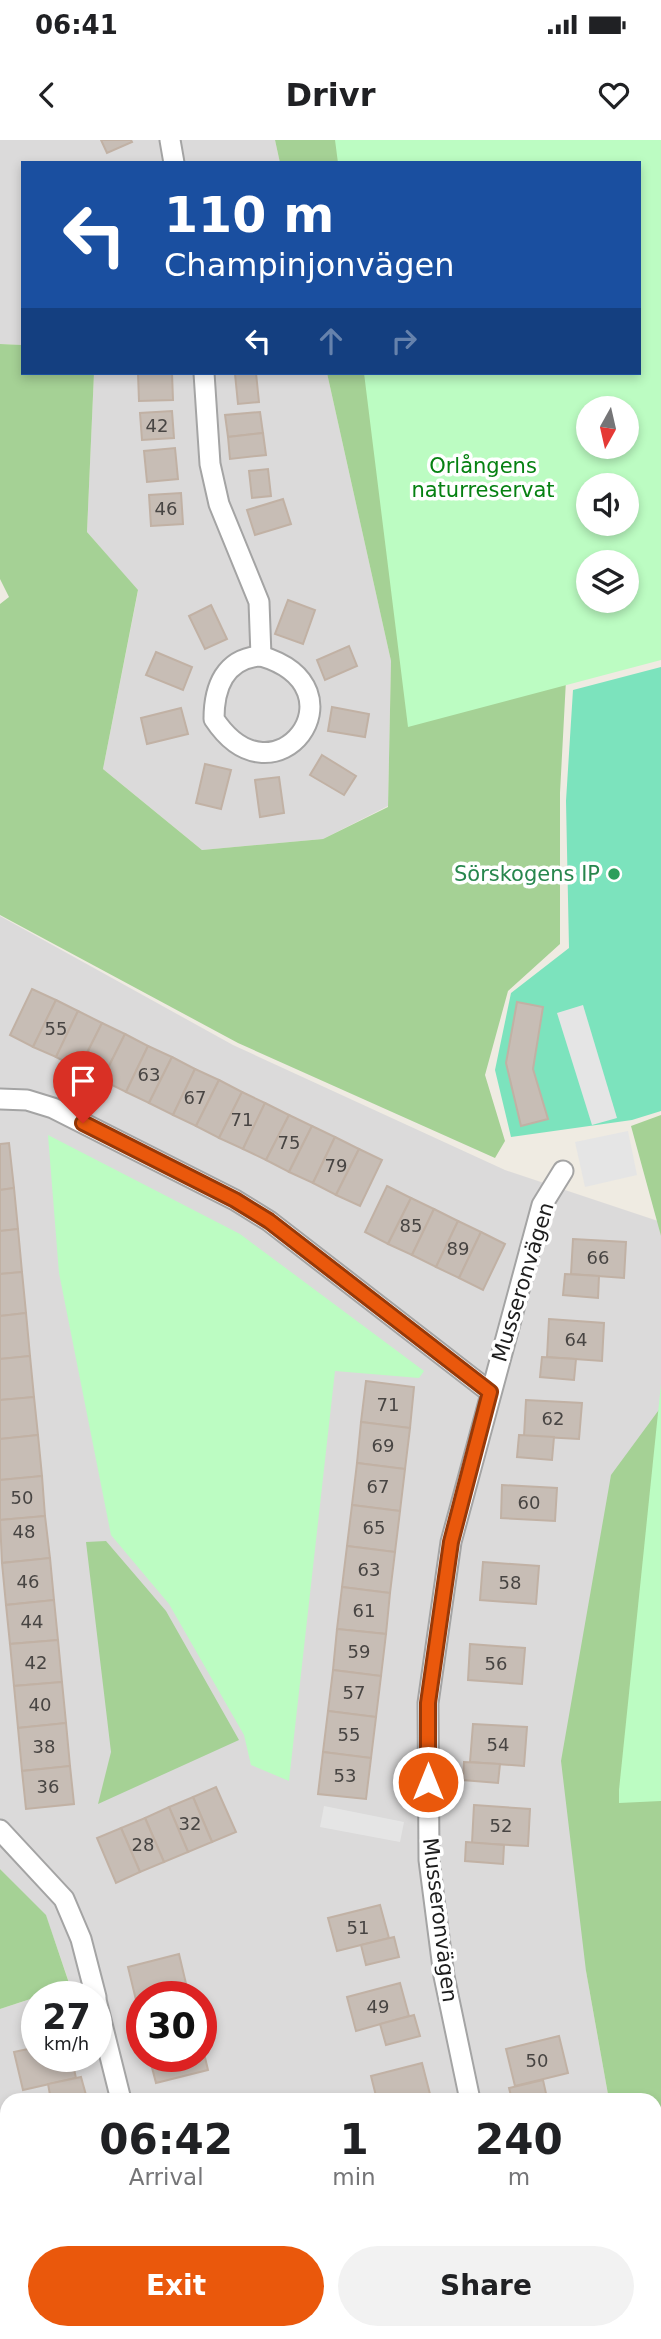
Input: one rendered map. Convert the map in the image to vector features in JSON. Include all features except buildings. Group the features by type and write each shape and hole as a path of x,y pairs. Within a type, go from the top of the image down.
{"street":[{"path":"170,140 174,161"},
{"path":"204,375 210,464 219,504 259,602 261,656"},
{"path":"261,656 283,662 299,675 309,693 311,715 304,731 278,752 257,753 236,746 214,719 214,699 221,680 233,665 247,657 261,656"},
{"path":"0,1099 27,1100 52,1108 235,1200 269,1221 490,1392"},
{"name":"Musseronvägen","path":"469,2093 444,1976 429,1860 428,1703 451,1542 542,1205 563,1171"},
{"path":"0,1830 64,1899 81,1939 92,1981"},
{"path":"112,2063 119,2093"}],"shaded area":[{"path":"0,140 275,140 280,161 21,161 21,345 0,344"},
{"path":"94,375 327,375 391,661 388,806 323,839 202,850 103,769 138,591 87,532"},
{"path":"0,916 233,1045 505,1170 658,1221 661,1236 661,1407 586,1971 608,2093 0,2093 0,2009 21,2002 21,2072 112,2072 112,1981 69,1981 46,1916 0,1869"},
{"path":"583,1005 617,1118 592,1125 557,1013"},
{"path":"628,1131 637,1175 585,1187 575,1142"},
{"path":"324,1806 404,1822 400,1842 320,1827"}],"green space":[{"path":"275,140 661,140 661,654 566,680 560,793 560,944 508,991 485,1075 505,1141 495,1158 238,1043 0,915 0,604 9,597 0,579 0,344 21,345 21,375 94,375 87,532 138,590 103,769 202,850 323,839 388,807 391,661 327,375 641,375 641,161 280,161"},
{"name":"Orlångens naturreservat","path":"335,140 661,140 661,660 408,727 364,375 641,375 641,161 338,161"},
{"name":"Sörskogens IP","path":"661,667 661,1111 632,1120 511,1137 495,1070 511,993 569,948 566,801 573,690"},
{"path":"661,1115 661,1236 631,1126"},
{"path":"48,1135 240,1234 424,1371 419,1378 335,1371 289,1781 251,1765 244,1735 169,1604 111,1535 59,1273"},
{"path":"661,1384 661,1801 619,1803 619,1790"},
{"path":"661,1407 661,2093 608,2093 586,1971 561,1761 611,1475"},
{"path":"106,1541 166,1611 239,1740 98,1804 111,1752 86,1542"},
{"path":"0,1869 46,1915 68,1981 21,1981 21,2002 0,2009"}],"place":[{"name":"Sörskogens IP","path":"614,874"}],"route":[{"path":"83,1123 235,1200 269,1221 490,1392 451,1542 428,1703 428,1782"}]}
